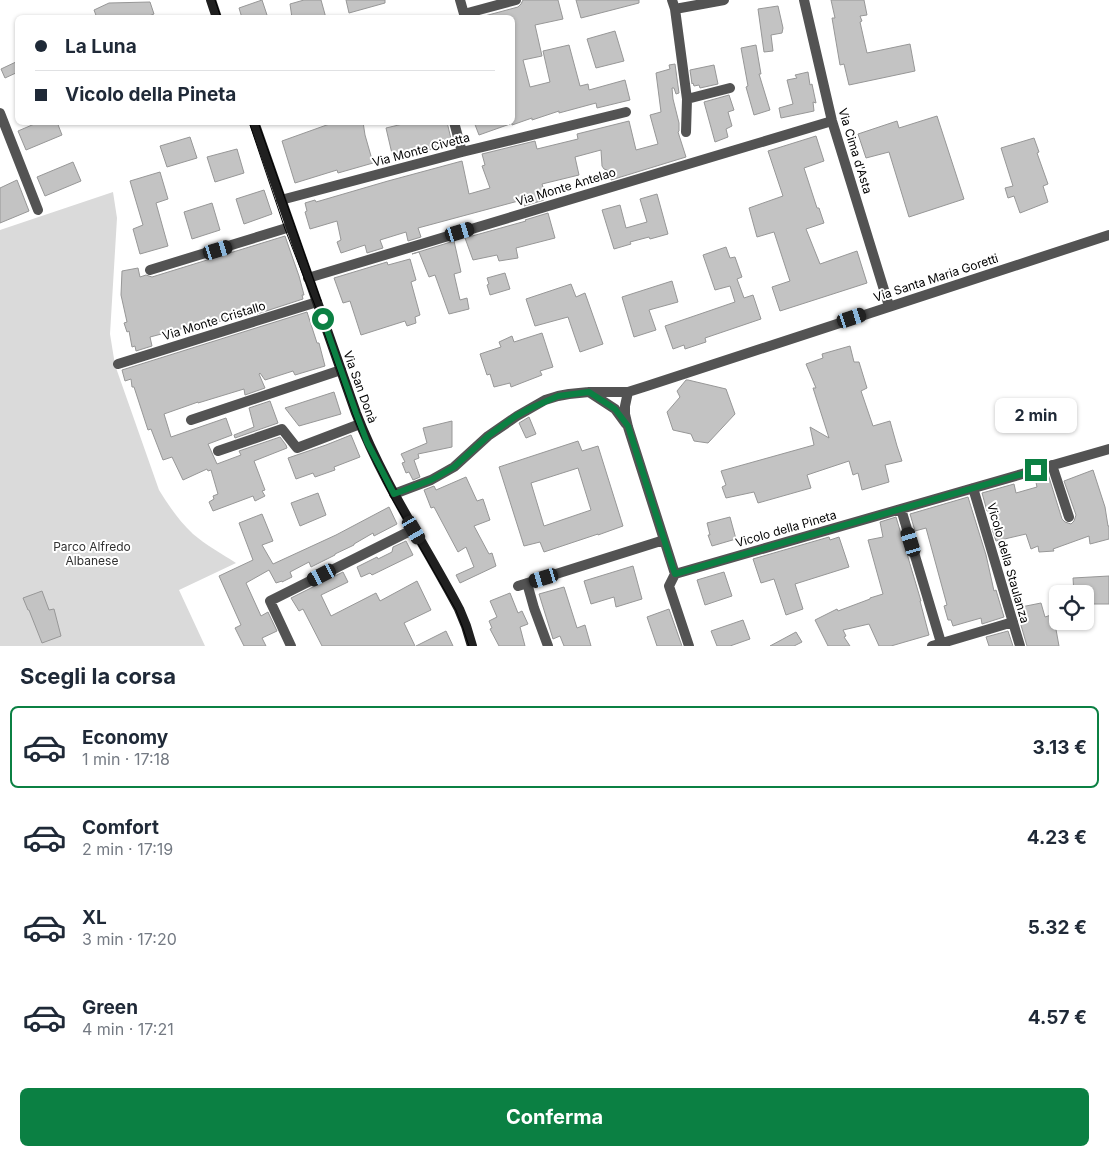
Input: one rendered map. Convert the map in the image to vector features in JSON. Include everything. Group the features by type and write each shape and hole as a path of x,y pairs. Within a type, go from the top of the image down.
{"street":[{"path":"211,0 216,15"},
{"path":"460,0 464,14 516,0"},
{"path":"686,132 687,99 674,5 724,0"},
{"name":"Via Cima d'Asta","path":"804,0 832,121 889,306"},
{"path":"687,99 730,88"},
{"name":"Via Monte Civetta","path":"281,200 462,152 626,112"},
{"path":"0,113 38,210"},
{"name":"Via Monte Antelao","path":"308,278 832,121"},
{"name":"Via San Donà","path":"255,125 360,424 374,457 459,609 472,646"},
{"path":"455,125 462,152"},
{"path":"150,270 290,227"},
{"name":"Via Santa Maria Goretti","path":"628,392 1109,235"},
{"name":"Via Monte Cristallo","path":"118,364 317,302"},
{"path":"191,420 341,370"},
{"path":"589,392 615,409 628,426"},
{"path":"394,494 431,480 454,467 488,436 516,416 538,404 558,396 589,392 628,392 625,414 675,574 669,586 690,646"},
{"path":"218,451 282,428 297,448 360,424"},
{"name":"Vicolo della Pineta","path":"675,574 1109,449"},
{"path":"1052,465 1069,517"},
{"name":"Vicolo della Staulanza","path":"973,488 1020,646"},
{"path":"901,509 939,645 1013,622"},
{"path":"291,646 270,601 414,530"},
{"path":"548,646 523,584 664,540"}],"green space":[{"name":"Parco Alfredo Albanese","path":"113,192 117,218 110,334 115,365 159,490 174,513 193,534 236,563 179,590 205,646 0,646 0,230"}],"building":[{"path":"262,0 267,15 241,15 239,8"},
{"path":"304,0 321,0 325,15 292,15 290,4"},
{"path":"346,0 385,0 385,3 349,13"},
{"path":"523,0 558,0 563,19 535,25 542,56 523,60 530,87 550,82 543,51 569,45 580,86 588,84 589,90 625,80 630,100 597,108 596,103 559,113 559,111 515,124 515,15 488,15 518,7"},
{"path":"576,0 639,0 639,3 581,18"},
{"path":"831,0 864,0 867,15 860,16 862,21 860,22 867,53 910,44 915,71 849,85 844,64 840,65"},
{"path":"150,2 154,14 96,15 94,10 109,3"},
{"path":"778,6 783,28 782,33 771,35 773,51 764,52 758,9"},
{"path":"615,31 624,61 596,68 587,39"},
{"path":"756,45 761,74 759,74 770,110 754,115 746,87 748,86 741,48"},
{"path":"15,62 15,73 5,78 1,69"},
{"path":"675,64 679,93 676,94 674,88 672,88 673,99 679,123 678,132 686,157 611,180 607,170 602,166 601,150 575,157 579,175 542,184 546,196 544,200 524,206 522,200 418,228 421,237 408,241 406,232 380,240 383,248 367,253 365,245 341,253 337,242 341,240 337,221 310,229 305,212 307,211 305,203 315,200 316,202 462,161 469,194 490,188 482,166 485,165 482,154 535,141 537,149 578,139 577,134 629,121 636,150 658,144 650,115 661,112 656,73 670,69 669,65"},
{"path":"714,65 718,84 700,88 699,85 694,86 692,84 690,70"},
{"path":"808,72 816,103 813,102 814,111 781,118 779,108 793,104 787,80 797,78 795,75"},
{"path":"729,95 734,110 728,112 732,126 726,129 728,137 715,142 704,102"},
{"path":"937,116 964,199 909,217 889,152 866,158 858,134 897,121 899,128"},
{"path":"32,125 58,125 62,135 26,150 18,131"},
{"path":"327,125 363,125 373,163 338,173 337,170 295,183 282,141"},
{"path":"398,125 448,125 452,143 426,151 425,148 393,158 386,128"},
{"path":"475,125 507,125 479,135"},
{"path":"816,136 824,161 804,168 824,223 806,229 820,264 857,251 867,283 780,311 772,287 790,281 774,232 757,237 749,208 783,196 768,151"},
{"path":"190,137 197,158 167,167 160,146"},
{"path":"1034,138 1048,184 1043,186 1048,202 1020,213 1014,196 1008,198 1005,188 1013,186 1001,148"},
{"path":"237,149 244,173 215,182 207,157"},
{"path":"73,162 81,181 45,196 37,177"},
{"path":"160,172 168,199 156,203 168,246 140,254 133,229 143,225 130,181"},
{"path":"17,180 29,211 0,223 0,188"},
{"path":"264,190 272,214 244,224 236,199"},
{"path":"657,194 668,234 630,242 631,244 614,249 602,210 620,205 626,228 647,222 640,199"},
{"path":"212,203 220,230 192,239 184,212"},
{"path":"548,213 555,238 516,248 518,258 499,261 497,255 473,260 465,238"},
{"path":"285,236 299,276 304,295 302,295 303,299 257,314 256,309 194,330 192,326 150,337 152,346 136,351 135,346 132,347 129,331 127,332 124,323 127,322 121,295 122,271 138,268 140,277 146,275 152,277"},
{"path":"454,241 461,272 454,274 460,300 467,298 469,309 449,314 435,275 429,277 419,252 412,254"},
{"path":"726,247 730,258 735,257 742,277 737,279 744,298 753,295 761,319 705,338 706,342 685,349 684,345 673,349 665,326 735,302 730,286 715,290 703,255"},
{"path":"410,259 416,280 411,282 420,315 415,317 416,323 407,326 405,321 361,335 350,301 343,303 334,278 387,262 388,265"},
{"path":"505,273 510,289 490,295 487,278"},
{"path":"672,281 678,302 649,310 656,330 634,337 622,297"},
{"path":"571,284 576,297 585,293 603,344 580,352 568,317 535,326 526,299"},
{"path":"307,312 317,343 319,343 325,366 295,375 293,371 265,380 260,373 265,388 245,395 244,389 164,414 171,437 226,418 232,435 208,444 217,464 241,455 239,451 280,437 286,445 287,448 254,461 265,490 262,491 265,496 255,501 253,496 213,511 209,502 214,499 213,496 218,494 211,470 208,471 207,469 183,480 172,457 163,460 151,429 148,430 134,387 132,387 131,379 125,381 122,370"},
{"path":"542,333 553,367 540,371 542,375 511,387 510,383 494,387 490,374 487,375 480,354 501,347 499,342 512,336 514,342"},
{"path":"850,346 854,362 859,362 867,388 861,391 873,426 890,421 902,461 885,465 889,482 862,490 858,473 853,475 849,461 807,475 811,488 758,503 754,492 726,498 722,487 726,485 721,471 814,445 810,427 829,438 813,388 816,388 806,364 823,358 822,354"},
{"path":"686,380 726,389 735,414 708,443 694,441 691,434 673,430 667,412 680,397 677,391"},
{"path":"334,392 341,414 299,426 285,408"},
{"path":"270,401 278,423 235,438 234,435 254,427 249,408"},
{"path":"529,417 536,434 526,438 519,423"},
{"path":"452,421 452,447 418,454 419,458 414,460 420,477 413,480 409,472 406,473 402,463 405,462 401,454 427,443 423,428"},
{"path":"351,435 360,457 334,467 335,470 315,477 313,473 296,479 288,458"},
{"path":"578,441 582,451 598,446 623,526 544,552 540,542 524,546 499,467","holes":["578,468 591,510 544,526 531,483"]},
{"path":"1093,470 1105,507 1109,526 1109,539 1090,544 1089,536 1053,549 1054,551 1039,552 1038,546 1031,549 1026,534 996,541 992,529 999,526 992,510 987,511 982,493 1014,484 1016,493 1037,487 1035,478 1048,474 1062,519 1071,524 1076,515 1064,481"},
{"path":"466,477 477,501 483,499 490,520 474,526 489,554 492,553 496,566 460,583 456,575 474,567 466,547 458,552 434,507 431,508 424,490 434,486 436,490"},
{"path":"318,493 326,515 300,526 291,503"},
{"path":"968,497 986,555 994,591 996,590 1004,617 982,624 981,618 953,626 951,620 948,620 944,606 947,605 926,528 915,531 910,514"},
{"path":"389,507 397,524 374,536 373,533 311,567 309,562 290,572 292,577 282,582 276,583 269,570 246,583 261,616 268,612 277,631 262,638 266,646 244,646 235,628 241,625 219,576 253,560 239,523 262,514 273,541 262,545 273,564 336,535"},
{"path":"730,517 736,539 712,546 708,535 710,535 707,523"},
{"path":"896,517 929,635 891,646 879,646 869,624 843,630 846,636 844,637 850,646 828,646 815,620 837,609 838,611 883,594 868,540 883,537 880,522"},
{"path":"829,537 830,540 839,537 849,567 795,584 803,609 786,615 774,579 761,583 753,559"},
{"path":"406,541 413,555 372,575 370,573 361,577 357,567 392,552 393,547"},
{"path":"633,566 642,599 616,607 614,597 591,604 584,581"},
{"path":"343,572 348,582 321,595 331,616 376,593 380,601 417,581 431,610 404,623 415,646 322,646 303,609 299,611 291,598"},
{"path":"724,572 732,596 705,605 697,580"},
{"path":"1109,576 1109,604 1094,604 1094,585 1073,585 1073,578"},
{"path":"564,587 577,628 585,625 591,646 564,646 560,636 553,639 539,594"},
{"path":"42,591 49,610 54,609 61,636 42,643 23,598"},
{"path":"510,593 518,613 522,611 528,624 520,627 525,646 499,646 490,629 492,628 489,621 497,617 490,601"},
{"path":"1041,603 1045,617 1049,616 1049,630 1056,630 1059,646 1027,646 1016,608"},
{"path":"669,609 682,646 657,646 647,617"},
{"path":"743,620 750,639 730,646 717,646 711,631"},
{"path":"446,631 453,646 416,646"},
{"path":"1008,631 1013,646 989,646 986,637"},
{"path":"796,632 802,642 794,646 770,646"}],"tram line":[{"path":"215,0 220,15"},
{"path":"250,125 285,229 314,303 357,425 390,495 456,610 469,646"},
{"path":"259,125 321,301"}],"route":[{"path":"323,319 367,442 394,494 444,474 488,436 516,416 545,400 558,396 589,392 615,409 628,426 675,574 1036,470"}]}
